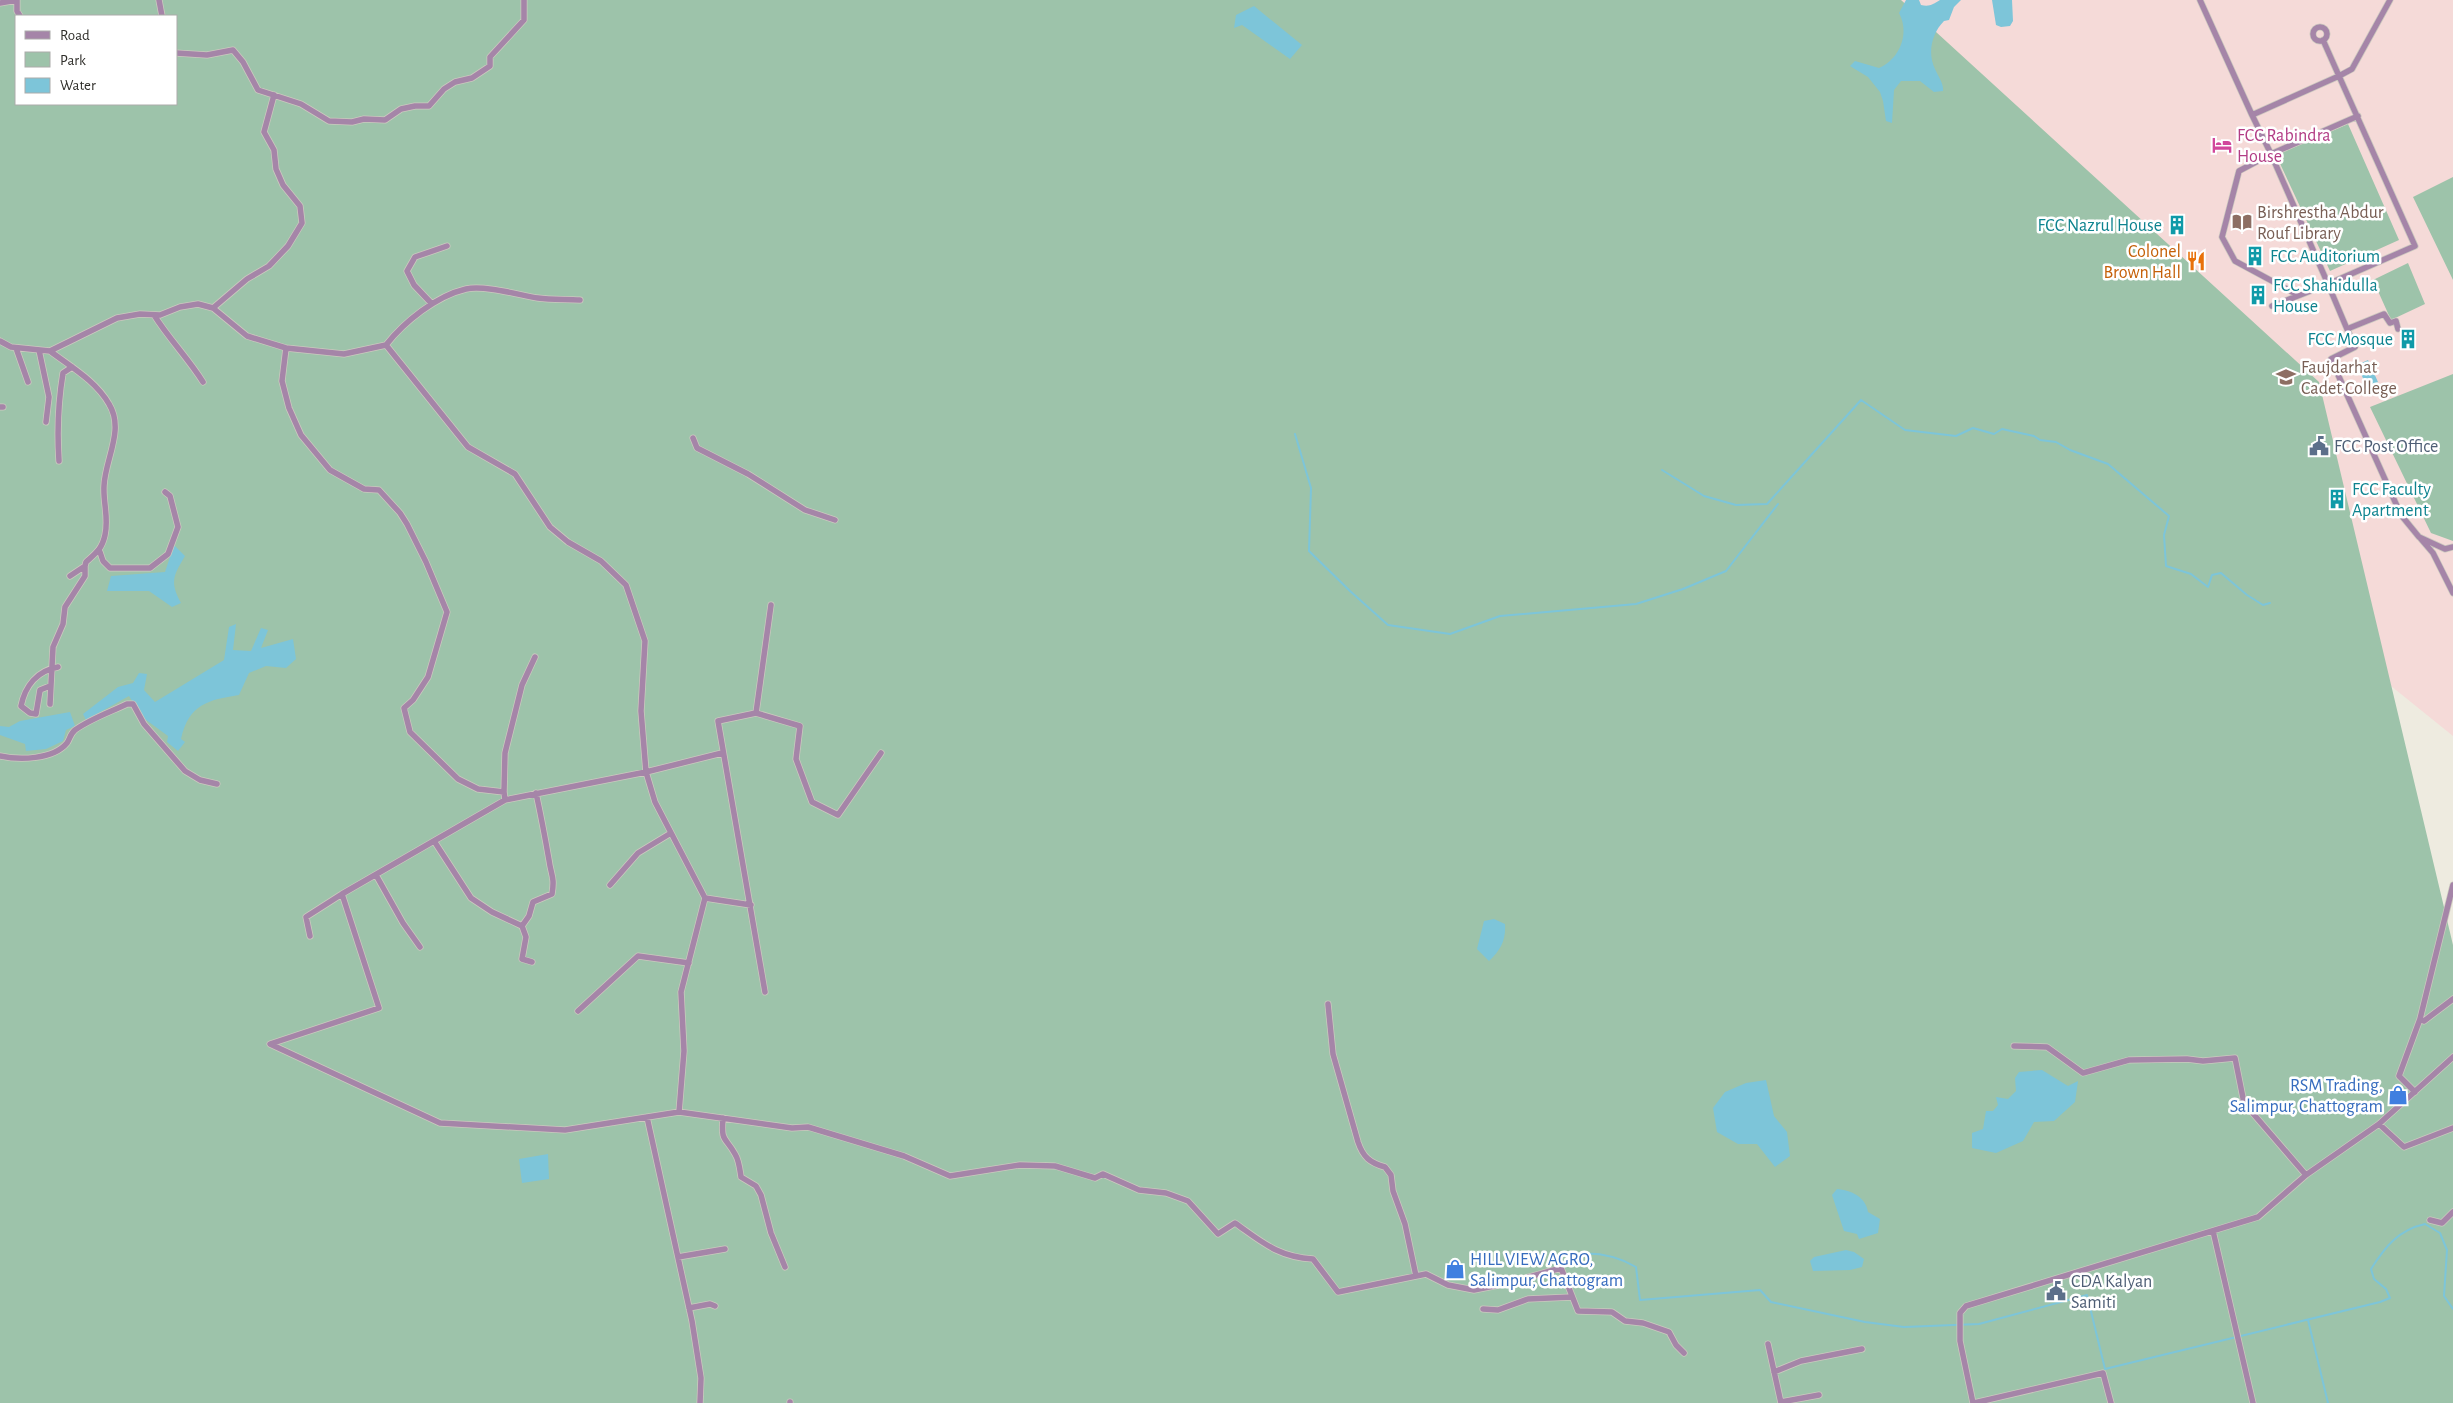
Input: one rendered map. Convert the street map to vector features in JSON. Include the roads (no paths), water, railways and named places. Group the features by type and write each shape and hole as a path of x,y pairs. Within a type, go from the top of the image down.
{"street":[{"path":"0,3 16,0 19,15"},
{"path":"159,0 162,15"},
{"path":"178,53 207,54 232,50 243,62 258,90 301,104 328,120 344,122 364,119 385,120 401,109 429,106 444,88 455,82 472,78 490,66 490,57 524,20 524,0"},
{"path":"2200,0 2271,154 2355,347 2330,359 2401,514 2432,553 2453,593"},
{"path":"2252,115 2352,69 2390,0"},
{"path":"2272,306 2415,246 2323,40"},
{"path":"213,308 248,278 269,266 288,246 302,223 300,206 283,185 276,169 274,150 264,132 274,95"},
{"path":"2298,295 2235,261 2222,237 2238,171 2271,154 2358,116"},
{"path":"432,304 414,285 407,271 415,257 447,246"},
{"path":"50,351 117,318 140,314 160,315 180,307 198,304 213,308 247,336 286,348 344,354 386,345 398,329 432,304 467,289 514,292 537,298 580,300"},
{"path":"2347,330 2384,314 2390,323 2396,321 2398,329"},
{"path":"154,315 171,341 190,361 203,382"},
{"path":"0,341 16,348 50,351 96,385 111,406 116,432 106,471 104,486 107,516 105,535 100,552 103,561 110,568 150,568 168,554 178,527 170,496 165,492"},
{"path":"386,345 468,446 515,474 550,527 568,542 601,560 626,585 645,641 640,711 646,772 655,802 705,898 682,992 684,1051 679,1112"},
{"path":"16,348 28,382"},
{"path":"286,348 282,381 289,408 301,435 330,470 364,489 379,490 400,512 426,562 447,612 428,677 413,700 404,708 410,732 458,779 478,789 504,792"},
{"path":"39,350 48,397 46,422"},
{"path":"58,461 57,422 62,373 72,367"},
{"path":"693,438 697,448 748,474 805,510 835,520"},
{"path":"2419,538 2445,549 2453,547"},
{"path":"50,704 50,686 54,667 53,647 63,624 65,608 85,576 86,562 100,552"},
{"path":"70,576 85,566"},
{"path":"756,713 770,605"},
{"path":"505,800 504,753 522,685 535,657"},
{"path":"50,686 40,690 36,714 30,713 21,706 32,680 54,667"},
{"path":"0,756 28,758 47,756 67,744 72,732 84,724 128,704 132,704 144,724 185,771 200,780 217,784"},
{"path":"765,992 718,721 756,713 800,726 796,759 812,802 838,815 881,753"},
{"path":"310,936 306,917 342,894 505,800 646,772 722,752"},
{"path":"522,926 529,916 532,902 552,894 555,880 549,862 547,842 536,793"},
{"path":"610,885 638,854 671,833"},
{"path":"436,844 472,898 492,912 522,926 526,937 522,959 532,962"},
{"path":"376,875 410,935 420,947"},
{"path":"2415,1092 2399,1076 2420,1019 2453,885"},
{"path":"342,894 379,1008 270,1044 440,1123 565,1130 679,1112 792,1128 808,1127 904,1156 950,1176 1020,1165 1055,1166 1095,1178 1104,1174 1139,1190 1166,1193 1188,1201 1218,1234 1235,1223 1276,1252 1294,1258 1313,1259 1338,1292 1426,1274 1448,1285 1474,1290 1504,1284 1561,1268 1578,1311 1612,1312 1625,1321 1643,1323 1670,1332 1676,1345 1684,1353"},
{"path":"705,898 751,904"},
{"path":"578,1011 638,956 689,963"},
{"path":"2420,1019 2424,1021 2453,999"},
{"path":"1328,1004 1333,1054 1358,1142 1363,1156 1374,1164 1385,1167 1391,1175 1393,1191 1405,1224 1416,1276"},
{"path":"2014,1046 2047,1047 2083,1073 2129,1060 2187,1059 2203,1062 2235,1058 2244,1103 2306,1175"},
{"path":"2111,1403 2103,1373 1974,1403 1960,1341 1960,1313 1966,1306 2258,1217 2306,1175 2379,1124 2453,1057"},
{"path":"647,1117 689,1308 701,1378 700,1403"},
{"path":"723,1118 724,1142 736,1154 741,1177 756,1186 761,1194 771,1232 785,1267"},
{"path":"2379,1124 2404,1147 2453,1129"},
{"path":"2430,1220 2442,1223 2453,1212"},
{"path":"2213,1231 2253,1403"},
{"path":"678,1257 725,1250"},
{"path":"1483,1309 1498,1310 1528,1299 1572,1297"},
{"path":"689,1308 710,1304 714,1306"},
{"path":"1768,1344 1781,1403 1819,1394"},
{"path":"1774,1372 1801,1361 1862,1348"}],"water":[{"path":"1906,0 1919,0 1921,5 1927,6 1940,0 1961,0 1954,7 1949,20 1944,21 1936,31 1932,44 1931,56 1942,83 1943,91 1934,92 1920,81 1901,81 1894,90 1892,123 1886,121 1880,92 1868,77 1850,66 1855,61 1879,68 1893,58 1901,45 1903,37 1902,21 1899,13"},
{"path":"1992,0 2012,0 2013,21 2010,26 2001,27 1996,25"},
{"path":"1254,6 1302,45 1290,59 1242,25 1234,28 1236,15"},
{"path":"2368,360 2378,382 2367,387 2357,365"},
{"path":"174,545 185,556 174,578 175,589 181,603 172,607 149,591 107,591 111,576 165,572"},
{"path":"236,624 233,650 251,651 261,628 268,630 261,648 293,639 296,659 286,668 266,666 249,673 239,695 218,699 201,706 189,718 181,739 185,742 178,751 167,742 168,736 142,717 129,696 86,720 83,714 118,687 133,683 139,673 147,674 144,690 155,702 224,660 229,627"},
{"path":"70,712 75,726 66,730 63,741 46,749 26,751 25,744 0,735 0,726 9,727 20,721"},
{"path":"1494,919 1505,924 1505,935 1500,949 1489,961 1477,949 1484,921"},
{"path":"2042,1070 2068,1086 2078,1081 2075,1102 2054,1121 2034,1122 2023,1141 1996,1153 1972,1148 1972,1133 1983,1129 1986,1111 1993,1111 1998,1105 1996,1097 2008,1099 2016,1091 2015,1078 2019,1072"},
{"path":"1766,1080 1774,1116 1787,1132 1790,1156 1775,1167 1757,1144 1738,1144 1717,1132 1713,1108 1725,1092 1746,1083"},
{"path":"548,1154 549,1179 522,1183 519,1159"},
{"path":"1837,1189 1847,1191 1861,1198 1868,1212 1880,1219 1878,1233 1859,1239 1857,1234 1844,1231 1832,1195"},
{"path":"1846,1250 1854,1252 1864,1259 1862,1267 1850,1270 1813,1271 1810,1261 1814,1257"}],"waterway":[{"path":"1662,470 1704,496 1736,505 1767,504 1861,400 1905,430 1956,436 1973,428 1994,434 2002,429 2034,436 2040,440 2056,442 2070,450 2108,464 2169,516 2164,535 2166,566 2191,574 2208,587 2212,575 2221,573 2247,595 2263,605 2270,603"},
{"path":"1295,434 1311,488 1309,551 1388,625 1450,634 1500,616 1636,604 1683,589 1726,571 1778,504"},
{"path":"1577,1254 1608,1256 1636,1267 1640,1300 1760,1290 1771,1302 1865,1322 1904,1327 1979,1324 2087,1295 2105,1369 2390,1298 2386,1289 2374,1279 2371,1269 2393,1240 2407,1230 2425,1224 2440,1233 2447,1250 2444,1296 2453,1309"},
{"path":"2308,1320 2328,1403"}],"place":[{"name":"FCC Rabindra House","path":"2222,145"},
{"name":"Birshrestha Abdur Rouf Library","path":"2242,222"},
{"name":"FCC Nazrul House","path":"2177,225"},
{"name":"FCC Auditorium","path":"2255,256"},
{"name":"Colonel Brown Hall","path":"2196,261"},
{"name":"FCC Shahidulla House","path":"2258,295"},
{"name":"FCC Mosque","path":"2408,339"},
{"name":"Faujdarhat Cadet College","path":"2286,377"},
{"name":"FCC Post Office","path":"2319,446"},
{"name":"FCC Faculty Apartment","path":"2337,499"},
{"name":"RSM Trading, Salimpur, Chattogram","path":"2398,1095"},
{"name":"HILL VIEW AGRO, Salimpur, Chattogram","path":"1455,1269"},
{"name":"CDA Kalyan Samiti","path":"2056,1291"}]}
